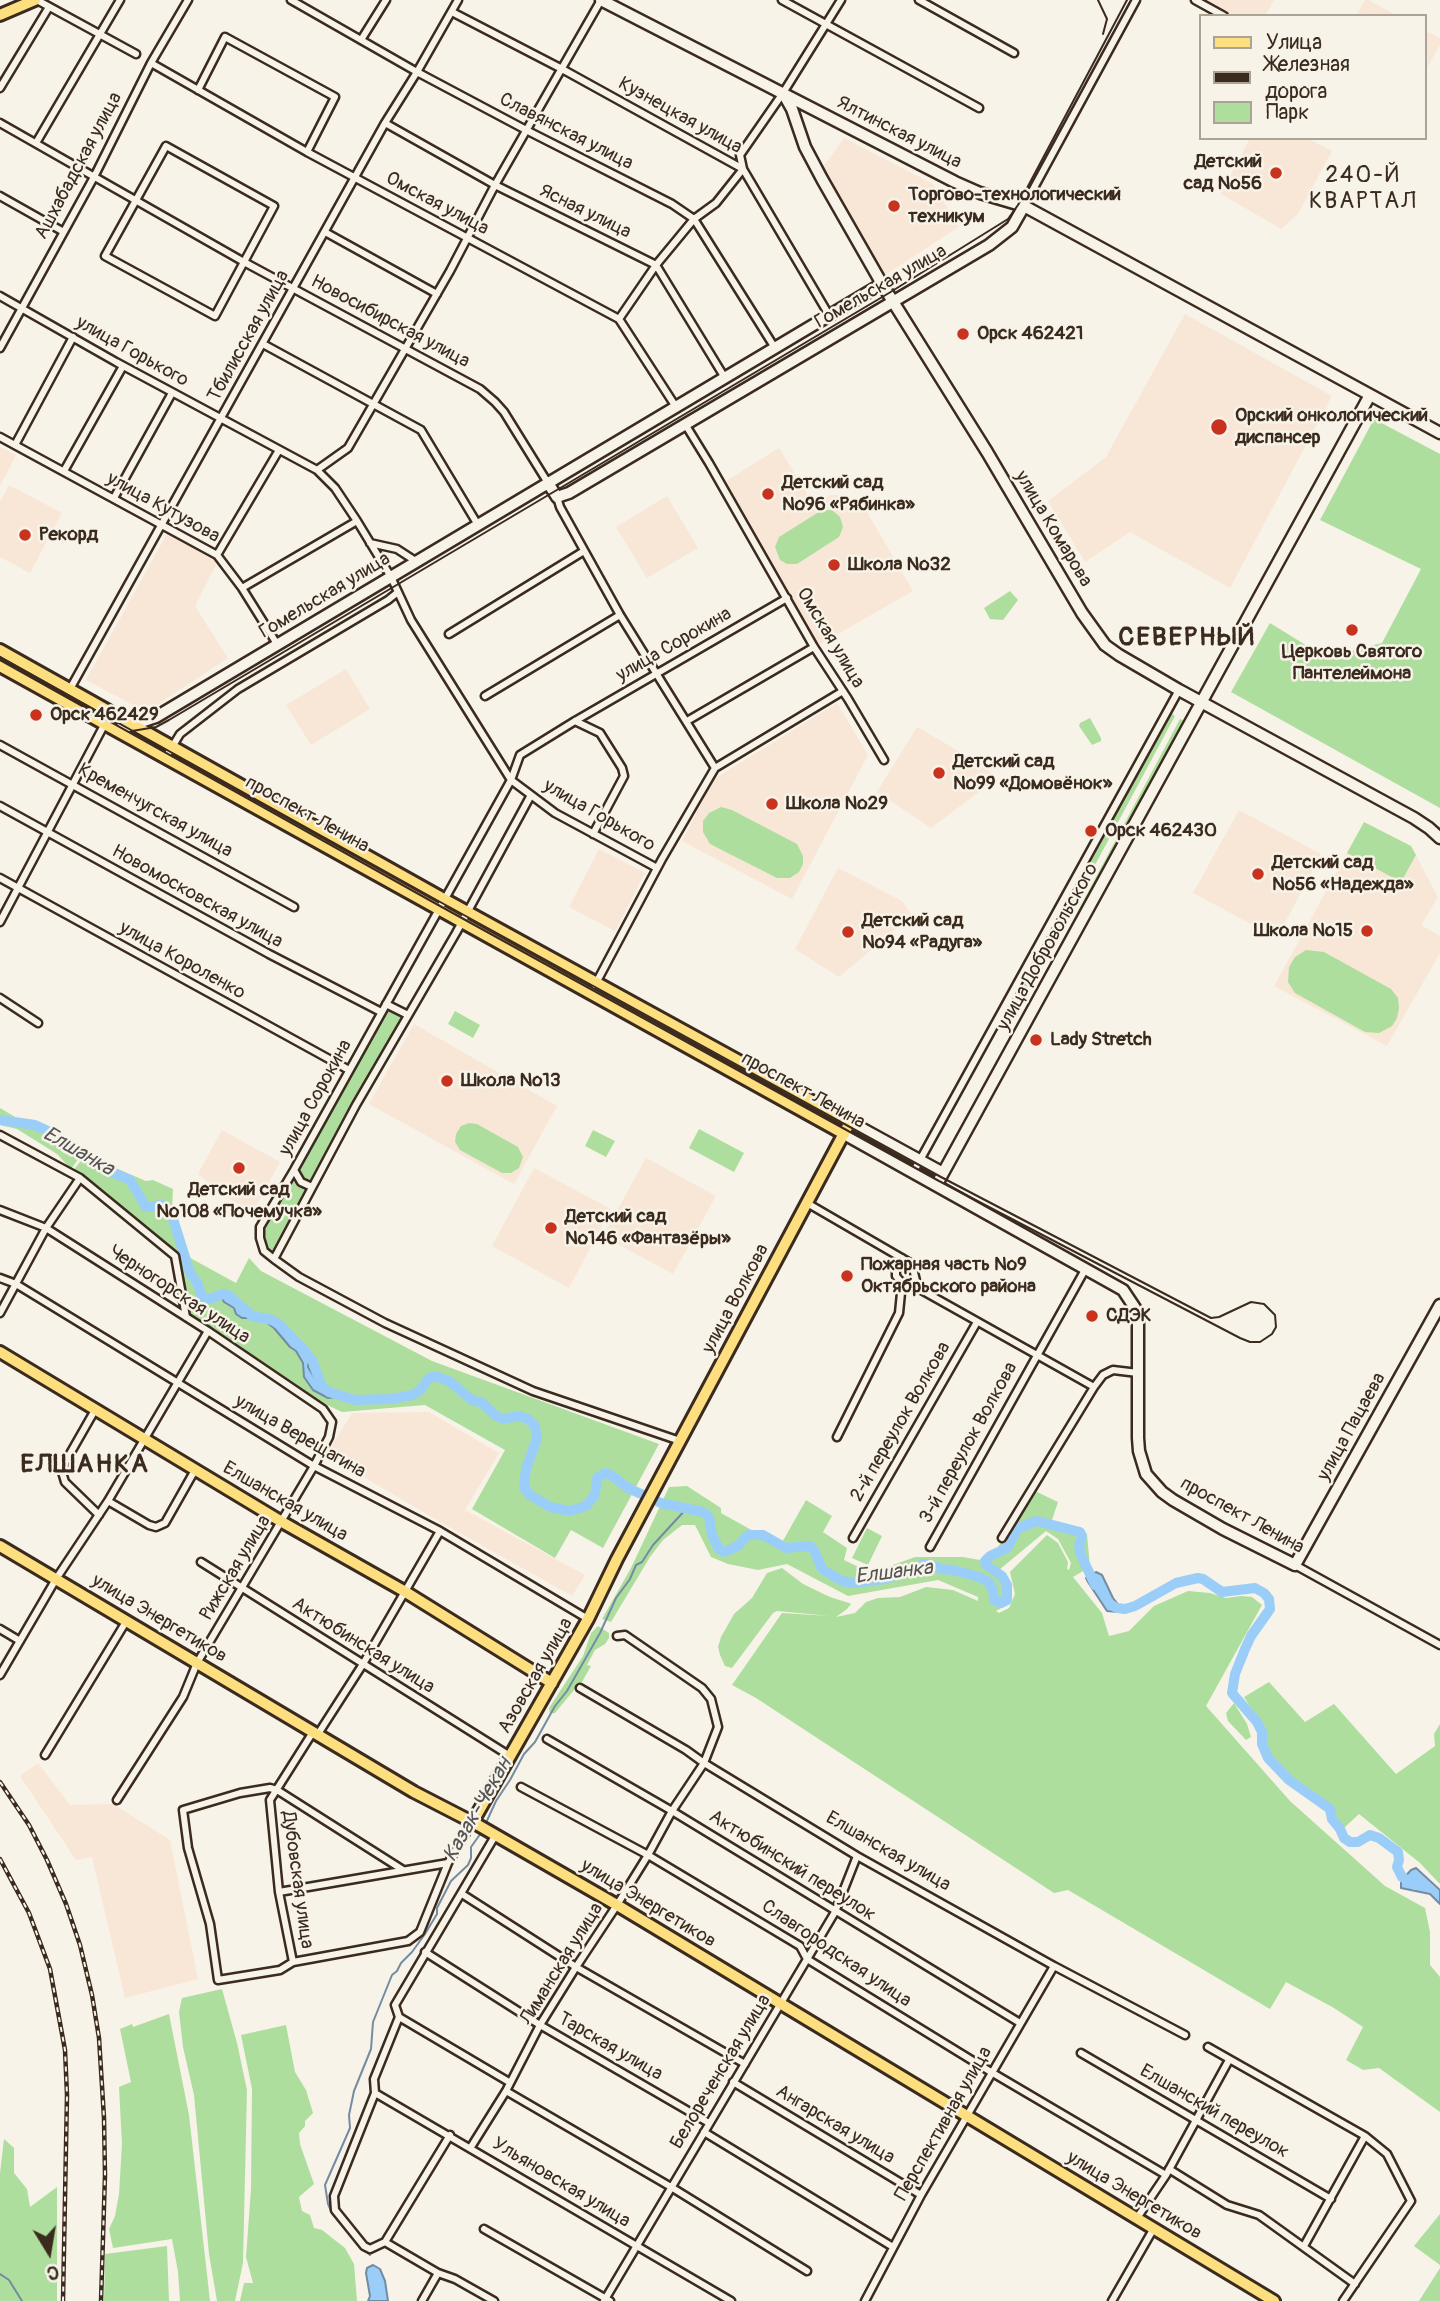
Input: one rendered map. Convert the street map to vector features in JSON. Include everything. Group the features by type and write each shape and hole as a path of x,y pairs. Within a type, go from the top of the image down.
{"main road":[{"path":"0,15 36,0"},
{"name":"Ялтинская улица","path":"601,0 955,182 980,193 1024,206 1440,433"},
{"name":"улица Комарова","path":"783,93 792,109 805,147 883,284 1082,613 1105,645 1178,691 1414,818 1440,838"},
{"name":"Гомельская улица","path":"557,497 569,493 989,245 1012,228 1024,206"},
{"name":"Гомельская улица","path":"117,730 156,717 883,284"},
{"name":"улица Добровольского","path":"937,1184 1370,395"},
{"path":"548,483 557,497"},
{"name":"проспект Ленина","path":"0,650 172,746 439,910 914,1171 1123,1290 1135,1307 1138,1321 1139,1451 1146,1474 1162,1492 1223,1529 1295,1565"},
{"name":"проспект Ленина","path":"5,669 166,757 444,899 943,1173"},
{"name":"улица Волкова","path":"653,1492 850,1122"},
{"name":"улица Пацаева","path":"1295,1565 1440,1306"},
{"name":"Елшанская улица","path":"0,1352 282,1522 404,1591 552,1684"},
{"name":"Азовская улица","path":"475,1824 510,1756 588,1619 653,1492"},
{"name":"улица Энергетиков","path":"0,1546 414,1792 617,1905 1274,2301"}],"street":[{"path":"36,0 136,54"},
{"path":"36,143 120,0"},
{"name":"Ашхабадская улица","path":"0,348 94,177 151,63 188,0"},
{"name":"Славянская улица","path":"291,0 417,72 672,204 694,219 775,348"},
{"path":"361,40 386,0"},
{"name":"Тбилисская улица","path":"70,689 385,123 458,0"},
{"path":"317,470 348,448 601,0"},
{"path":"782,0 979,108"},
{"path":"619,319 656,265 694,219 716,203 743,169 740,155 783,93 841,0"},
{"path":"919,0 1014,52"},
{"name":"Гомельская улица","path":"1024,206 1136,0"},
{"path":"1195,0 1220,14"},
{"path":"0,88 49,7"},
{"name":"Кузнецкая улица","path":"452,12 743,169 830,315"},
{"path":"198,90 225,37 335,97 307,152"},
{"name":"Омская улица","path":"151,63 307,152 619,319 676,407"},
{"name":"Новосибирская улица","path":"0,123 244,262 468,382 495,402 548,483"},
{"name":"Ясная улица","path":"385,123 495,185 656,265"},
{"path":"166,146 274,206 244,262 215,316 105,256 166,146"},
{"path":"0,196 62,231"},
{"path":"325,232 437,294"},
{"path":"656,265 725,378"},
{"name":"улица Горького","path":"0,296 172,393 317,470 335,488 357,521 391,578 429,651 511,780 555,813 657,868"},
{"path":"15,445 72,337"},
{"path":"262,345 421,430 478,525"},
{"path":"64,471 123,366"},
{"path":"114,498 172,393"},
{"name":"Омская улица","path":"685,424 814,647 884,760"},
{"name":"улица Кутузова","path":"0,438 217,555 242,588 277,644"},
{"path":"217,555 279,450"},
{"path":"557,497 620,615 715,768"},
{"path":"242,588 357,521"},
{"path":"370,543 397,549 417,562"},
{"path":"449,634 584,551"},
{"name":"Гомельская улица","path":"166,757 180,734 238,689 398,592"},
{"name":"улица Сорокина","path":"531,795 274,1259 261,1245 260,1227 511,780 520,755 787,598"},
{"path":"485,696 620,615"},
{"path":"687,721 814,647"},
{"path":"5,669 17,660"},
{"path":"591,993 657,868 715,768 843,691"},
{"name":"улица Добровольского","path":"914,1171 1178,691"},
{"path":"0,922 111,712"},
{"path":"575,721 600,733 622,768 624,776 593,834"},
{"name":"Кременчугская улица","path":"0,745 294,906"},
{"name":"Новомосковская улица","path":"0,806 257,948 381,1012"},
{"name":"улица Короленко","path":"0,878 349,1070"},
{"path":"542,967 548,956"},
{"path":"0,999 38,1023"},
{"path":"626,1013 632,1002"},
{"path":"386,1004 408,1015"},
{"path":"726,1068 732,1058"},
{"path":"784,1100 790,1089"},
{"path":"0,1135 80,1178 175,1256 186,1317"},
{"path":"294,1170 301,1182 312,1187"},
{"path":"0,1313 46,1228 80,1178"},
{"path":"807,1203 912,1264 917,1285 923,1291 1094,1387"},
{"name":"Черногорская улица","path":"0,1210 46,1228 208,1331 323,1409 332,1422"},
{"path":"837,1437 899,1313 902,1283 896,1276 896,1271 902,1258"},
{"path":"274,1259 299,1277 385,1323 533,1391 680,1441"},
{"name":"3-й переулок Волкова","path":"930,1547 1086,1268"},
{"name":"улица Верещагина","path":"0,1278 16,1284 314,1466 440,1531 588,1619"},
{"path":"902,1283 916,1281"},
{"name":"2-й переулок Волкова","path":"853,1538 977,1322"},
{"path":"0,1675 56,1579 108,1501 208,1331"},
{"path":"1002,1538 1094,1387 1104,1375 1113,1370 1138,1373"},
{"path":"95,1410 62,1472 65,1482 99,1515"},
{"name":"Рижская улица","path":"117,1800 183,1697 197,1663 314,1466 329,1437 332,1422"},
{"path":"108,1501 156,1527 165,1523 195,1470"},
{"name":"Дубовская улица","path":"293,1962 279,1892 270,1800 363,1664 440,1531"},
{"name":"Актюбинская улица","path":"201,1562 510,1756"},
{"name":"проспект Ленина","path":"1295,1565 1440,1645"},
{"path":"45,1755 127,1620"},
{"path":"0,1629 20,1641"},
{"name":"Лиманская улица","path":"471,2147 506,2091 540,2025 704,1763 718,1727 711,1699 702,1688 625,1634 617,1636"},
{"name":"Елшанская улица","path":"580,1688 685,1749 857,1856 1054,1966 1185,2035"},
{"name":"Актюбинский переулок","path":"547,1739 672,1811 1020,2023"},
{"name":"Славгородская улица","path":"521,1787 648,1855 800,1946 807,1959 992,2072 1227,2205 1259,2215 1355,2284"},
{"name":"Азовская улица","path":"277,1790 270,1788 240,1793 183,1810 188,1848 210,1924 218,1980 280,1969 293,1962 408,1941 420,1932 448,1863 475,1824"},
{"path":"277,1790 403,1870"},
{"path":"450,2135 385,2242 370,2249 363,2246 335,2210 334,2196 375,2093 374,2080 399,2017 395,2005 462,1894 493,1835"},
{"name":"Белореченская улица","path":"607,2300 636,2246 835,1912 857,1856"},
{"path":"279,1892 448,1863"},
{"path":"462,1894 576,1966 745,2064"},
{"name":"Тарская улица","path":"425,1952 540,2025 709,2123"},
{"name":"Перспективная улица","path":"865,2301 921,2196 1054,1966"},
{"path":"399,2017 509,2082"},
{"path":"1208,2047 1365,2136 1387,2154 1411,2201 1343,2301"},
{"name":"Елшанский переулок","path":"1081,2053 1331,2199"},
{"path":"1137,2218 1167,2172 1229,2060"},
{"name":"Ангарская улица","path":"733,2082 921,2196"},
{"path":"506,2091 671,2187 807,2272"},
{"name":"Ульяновская улица","path":"375,2093 731,2301"},
{"path":"704,2132 893,2247"},
{"path":"1304,2246 1365,2136"},
{"path":"1112,2301 1154,2228"},
{"path":"484,2229 607,2300"},
{"path":"385,2242 494,2301"},
{"path":"422,2301 438,2273"}],"shaded area":[{"path":"1203,0 1274,0 1266,14 1228,14"},
{"path":"1365,0 1368,0 1394,14 1357,14"},
{"path":"1426,31 1440,38 1440,44 1426,70"},
{"name":"Торгово-технологический техникум","path":"844,138 933,184 959,227 885,275 821,170"},
{"name":"Детский сад №56","path":"1249,140 1311,140 1332,151 1298,214 1281,229 1221,194"},
{"name":"Орский онкологический диспансер","path":"1185,314 1332,396 1230,588 1130,532 1085,562 1048,501 1106,457"},
{"path":"0,447 16,455 0,486"},
{"name":"Школа №32","path":"779,448 814,505 830,495 848,495 863,505 913,591 817,646 723,483"},
{"name":"Рекорд","path":"9,485 62,513 30,573 0,557 0,502"},
{"path":"667,496 698,548 647,578 616,527"},
{"path":"168,532 215,557 216,565 195,606 228,658 146,712 86,680"},
{"path":"346,669 370,709 311,745 286,705"},
{"name":"Школа №29","path":"837,703 868,755 792,899 682,841 714,779"},
{"name":"Детский сад №99 «Домовёнок»","path":"917,727 986,767 996,779 931,828 877,792"},
{"name":"Детский сад №56 «Надежда»","path":"1239,810 1321,854 1277,938 1193,893"},
{"name":"Школа №15","path":"1364,822 1411,846 1438,897 1421,925 1440,936 1440,953 1387,1046 1274,986"},
{"path":"599,849 645,873 615,931 569,907"},
{"name":"Детский сад №94 «Радуга»","path":"838,868 902,901 912,915 839,977 795,949"},
{"name":"Школа №13","path":"414,1024 557,1106 514,1184 369,1104"},
{"name":"Детский сад №108 «Почемучка»","path":"222,1130 280,1162 253,1212 229,1199 198,1174"},
{"path":"646,1158 716,1196 673,1274 603,1236"},
{"name":"Детский сад №146 «Фантазёры»","path":"534,1168 611,1209 569,1288 492,1246"},
{"path":"429,1412 499,1453 465,1510 585,1575 572,1596 326,1455 352,1413"},
{"path":"38,1763 70,1805 113,1804 170,1840 198,1979 125,1998 92,1857 76,1860 20,1776"}],"green space":[{"path":"1374,419 1440,454 1440,808 1231,692 1270,623 1325,657 1382,643 1421,569 1320,520"},
{"path":"822,510 832,510 840,517 843,527 839,537 797,564 787,564 780,560 775,547 779,537"},
{"path":"1010,591 1018,600 1003,620 990,619 984,608"},
{"path":"1171,713 1175,716 1015,1014 1010,1012 1015,1002"},
{"path":"1090,718 1101,738 1101,741 1092,745 1079,726"},
{"path":"1180,719 1185,721 1025,1020 1021,1018"},
{"path":"721,807 732,810 797,844 803,856 799,872 790,878 777,878 710,844 703,832 703,821 709,813"},
{"path":"1364,822 1411,846 1416,855 1401,882 1347,853"},
{"path":"1306,950 1324,952 1391,989 1398,998 1399,1008 1392,1026 1379,1033 1365,1032 1295,993 1288,982 1289,967 1295,957"},
{"path":"386,1004 408,1015 274,1259 264,1251 260,1227"},
{"path":"455,1011 480,1025 473,1038 448,1024"},
{"path":"0,1108 32,1127 69,1141 80,1149 78,1152 82,1154 71,1169 57,1154 17,1129 0,1125"},
{"path":"477,1124 518,1147 523,1157 519,1168 511,1173 502,1173 460,1150 455,1142 456,1134 461,1126"},
{"path":"699,1129 744,1153 734,1172 689,1148"},
{"path":"593,1130 615,1141 606,1157 585,1146"},
{"path":"85,1155 146,1181 153,1180 173,1189 172,1210 183,1254 236,1283 249,1258 261,1271 432,1361 659,1444 603,1548 571,1530 555,1558 472,1509 505,1450 425,1405 342,1412 325,1404 189,1313 177,1252 73,1171"},
{"path":"687,1486 721,1508 721,1513 780,1546 806,1500 832,1516 823,1532 847,1548 844,1560 871,1573 915,1557 963,1557 980,1560 994,1553 1035,1491 1058,1502 1051,1523 1087,1534 1090,1567 1073,1577 1102,1613 1109,1636 1129,1631 1154,1606 1188,1591 1226,1598 1252,1597 1262,1605 1206,1706 1290,1801 1385,1886 1425,1908 1430,1932 1430,1965 1440,1977 1440,2112 1379,2068 1363,2070 1346,2060 1363,2027 1334,2008 1286,1982 1270,2009 1068,1890 1054,1893 756,1698 732,1685 782,1613 830,1616 777,1611 773,1613 732,1668 725,1666 718,1647 734,1614 752,1598 767,1573 782,1568 803,1584 851,1604 836,1617 855,1613 866,1602 878,1598 900,1597 926,1587 953,1590 978,1601 978,1597 938,1580 848,1596 787,1564 758,1570 728,1564 711,1557 695,1525 682,1525 663,1540 650,1557 611,1622 602,1619 631,1568 669,1487","holes":["1046,1531 1058,1539 1071,1563 1069,1570 1058,1543 1047,1535 1010,1572 1015,1594 1009,1608 999,1613 996,1611 1007,1605 1011,1590 999,1570"]},
{"path":"867,1528 882,1536 868,1565 852,1558"},
{"path":"598,1626 609,1633 609,1638 595,1650 587,1665 591,1666 582,1682 576,1684 555,1713 550,1714 549,1708 583,1656 591,1633"},
{"path":"1269,1682 1305,1722 1334,1704 1396,1774 1435,1746 1434,1734 1440,1724 1440,1884 1420,1863 1359,1814 1344,1828 1266,1752 1267,1734 1244,1697"},
{"path":"1234,1703 1247,1724 1251,1737 1246,1740 1228,1721 1226,1713"},
{"path":"222,1989 247,2090 243,2263 235,2301 217,2301 209,2254 194,2095 183,2047 179,2012 182,1998"},
{"path":"169,2014 189,2115 210,2301 180,2301 172,2239 113,2248 109,2229 115,2216 119,2194 122,2144 119,2087 131,2082 120,2029"},
{"path":"286,2025 295,2072 306,2090 313,2113 299,2133 300,2144 314,2184 299,2197 302,2211 310,2215 314,2228 322,2230 345,2248 354,2264 357,2301 240,2301 244,2283 253,2283 246,2257 251,2189 252,2089 241,2035"},
{"path":"4,2139 14,2148 14,2173 27,2189 30,2207 57,2187 57,2301 0,2301 0,2173"},
{"path":"1440,2214 1440,2265 1414,2246"},
{"path":"167,2246 169,2301 104,2301 105,2254"},
{"path":"1440,2268 1440,2301 1419,2301"}],"water":[{"path":"228,1295 250,1313 272,1321 298,1340 298,1346 309,1357 308,1367 320,1387 330,1388 337,1393 337,1397 328,1398 313,1390 304,1377 303,1363 296,1351 263,1320 242,1318 236,1314 234,1308 224,1302 221,1296"},
{"path":"1096,1572 1102,1575 1121,1608 1119,1612 1107,1611 1088,1582 1086,1578"},
{"path":"1416,1868 1440,1890 1440,1904 1430,1894 1401,1888 1401,1881"},
{"path":"373,2265 380,2269 385,2281 388,2301 368,2301 370,2296 366,2273 367,2268"}],"waterway":[{"name":"Елшанка","path":"0,1120 35,1125 48,1131 100,1167 130,1180 146,1207 162,1205 168,1209 190,1273 198,1284 202,1298 228,1295 252,1316 272,1320 280,1325 313,1362 321,1385 329,1392 355,1400 391,1399 413,1395 434,1376 449,1381 473,1401 481,1402 496,1416 503,1419 519,1416 528,1419 535,1426 537,1438 526,1469 524,1488 530,1495 550,1507 569,1511 586,1506 595,1495 597,1478 605,1473 628,1488 661,1503 703,1512 709,1517 712,1535 719,1549 724,1552 738,1546 748,1535 763,1535 786,1548 810,1546 822,1569 842,1581 854,1583 885,1579 911,1571 923,1564 932,1565 989,1582 994,1600 1001,1603 1007,1600 1007,1585 1002,1576 986,1565 985,1561 1007,1548 1018,1528 1037,1521 1080,1532 1081,1555 1095,1585"},
{"name":"Казак-Чекан","path":"485,1825 524,1754 535,1742 555,1706 567,1691 636,1565 642,1562 653,1545 687,1508"},
{"name":"Елшанка","path":"1111,1605 1125,1609 1135,1606 1176,1583 1198,1578 1222,1592 1255,1588 1264,1593 1269,1599 1270,1609 1245,1649 1235,1674 1232,1693 1257,1722 1268,1758 1289,1780 1330,1809 1332,1819 1344,1838 1350,1842 1358,1842 1370,1835 1379,1838 1398,1852 1397,1867 1402,1877 1415,1885"},
{"name":"Казак-Чекан","path":"359,2245 332,2213 325,2185 350,2128 349,2115 354,2091 371,2049 373,2022 392,1975 425,1934 451,1881 468,1865 471,1847 481,1833"},
{"name":"Казак-Чекан","path":"363,2248 370,2255"},
{"path":"0,2274 9,2280 22,2301"}],"tram line":[{"path":"1098,0 1107,19 1103,34"},
{"path":"132,731 156,727 169,720 889,293 1008,219 1018,205 1127,0"},
{"path":"0,657 941,1177 1211,1318 1251,1302 1264,1304 1275,1315 1276,1327 1272,1334 1260,1342 1240,1338 939,1181 0,660"}],"railway":[{"path":"0,1782 29,1825 47,1860 80,1945 92,1995 99,2038 104,2118 101,2301"},
{"path":"0,1859 29,1913 50,1969 65,2050 67,2095 63,2301"}],"place":[{"name":"Детский сад №56","path":"1276,173"},
{"name":"Торгово-технологический техникум","path":"894,206"},
{"name":"Орск 462421","path":"963,334"},
{"name":"Орский онкологический диспансер","path":"1219,427"},
{"name":"Детский сад №96 «Рябинка»","path":"768,494"},
{"name":"Рекорд","path":"25,535"},
{"name":"Школа №32","path":"834,565"},
{"name":"Церковь Святого Пантелеймона","path":"1352,630"},
{"name":"Орск 462429","path":"36,715"},
{"name":"Детский сад №99 «Домовёнок»","path":"939,773"},
{"name":"Школа №29","path":"772,804"},
{"name":"Орск 462430","path":"1091,831"},
{"name":"Детский сад №56 «Надежда»","path":"1258,874"},
{"name":"Школа №15","path":"1367,931"},
{"name":"Детский сад №94 «Радуга»","path":"848,932"},
{"name":"Lady Stretch","path":"1036,1040"},
{"name":"Школа №13","path":"447,1081"},
{"name":"Детский сад №108 «Почемучка»","path":"239,1168"},
{"name":"Детский сад №146 «Фантазёры»","path":"551,1228"},
{"name":"Пожарная часть №9 Октябрьского района","path":"847,1276"},
{"name":"СДЭК","path":"1092,1316"}],"district":[{"name":"240-Й КВАРТАЛ","path":"1363,189"},
{"name":"СЕВЕРНЫЙ","path":"1187,638"},
{"name":"ЕЛШАНКА","path":"85,1465"}]}
